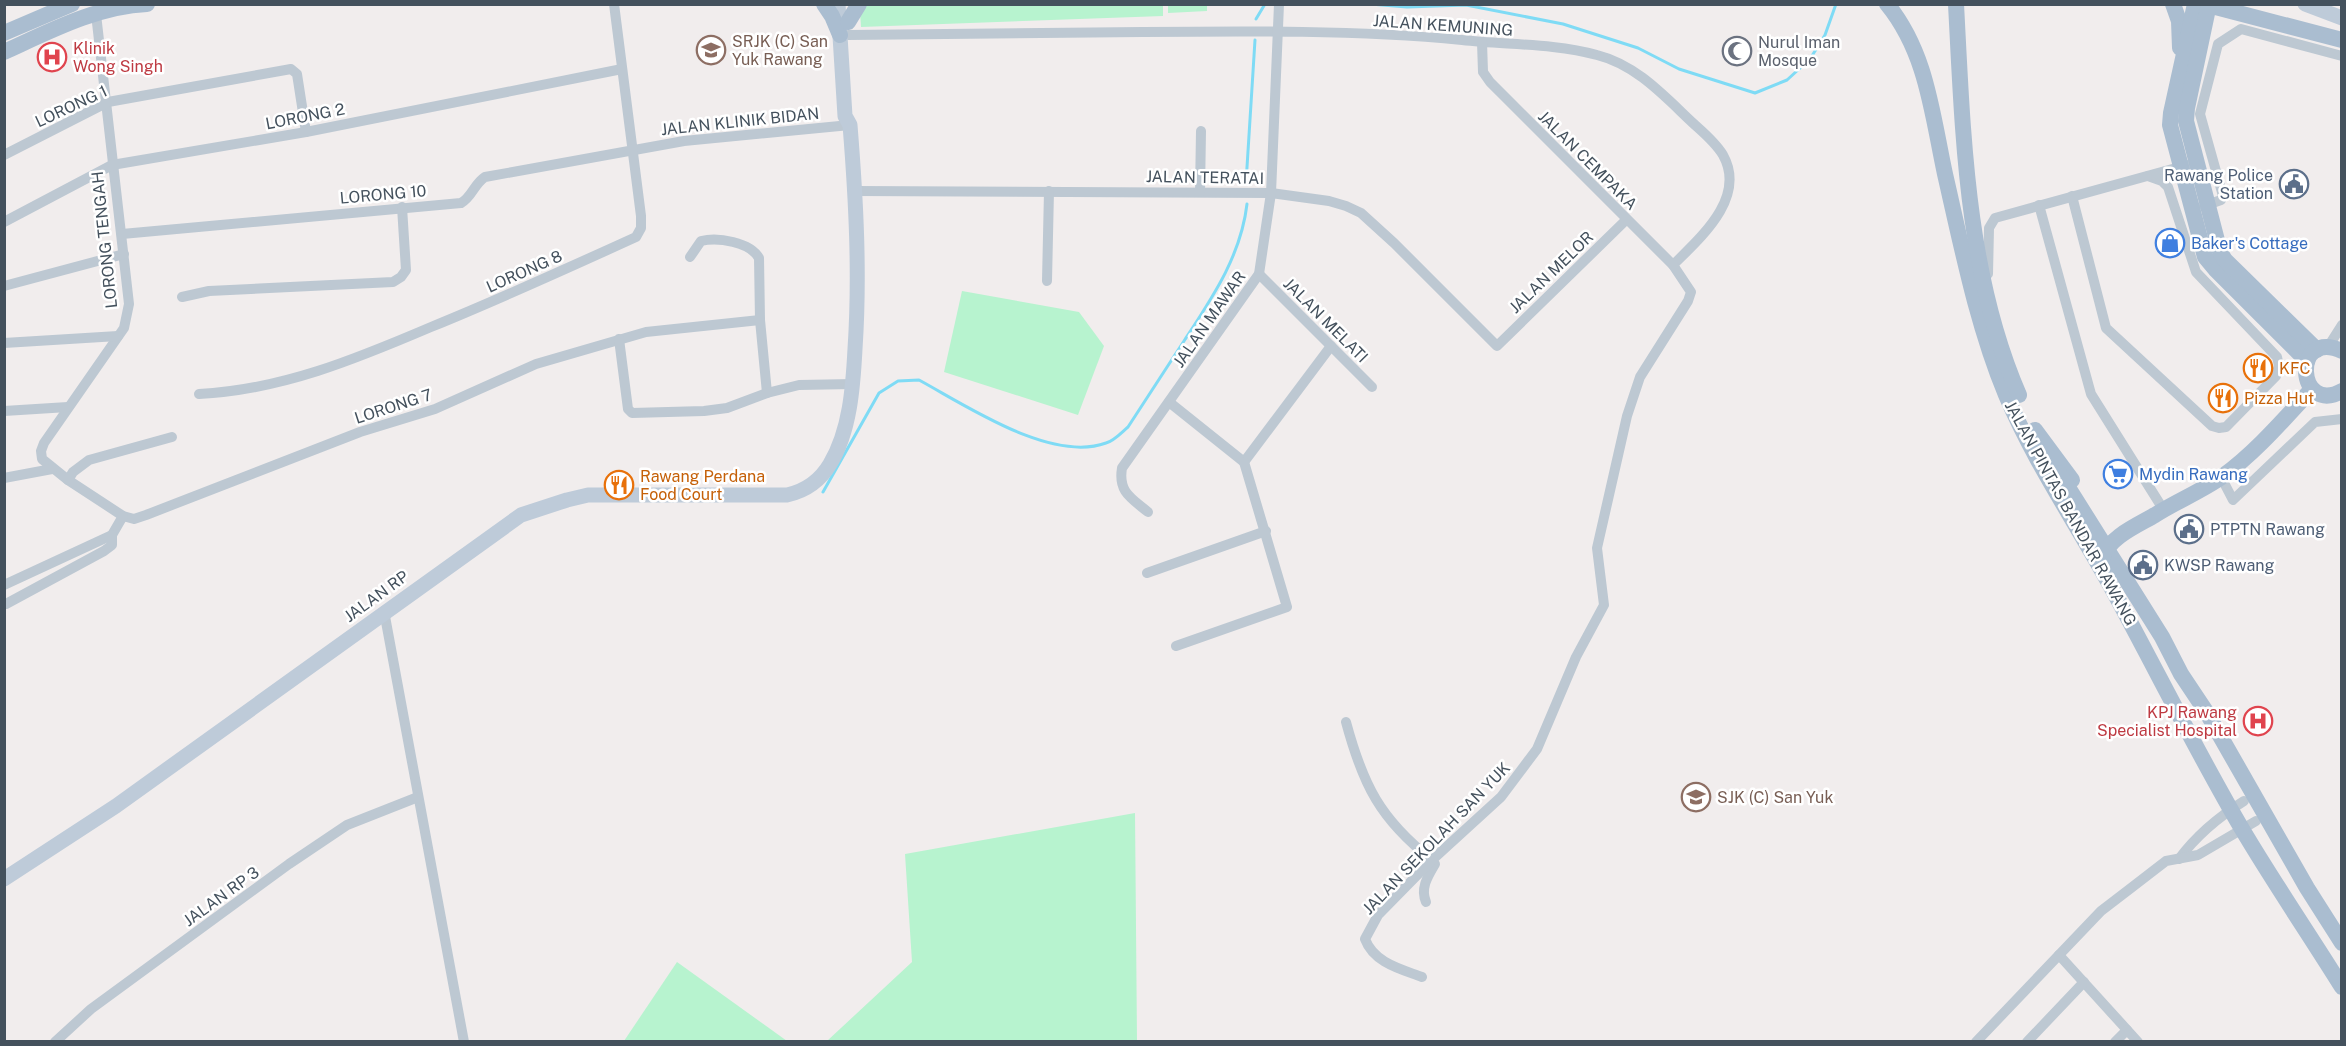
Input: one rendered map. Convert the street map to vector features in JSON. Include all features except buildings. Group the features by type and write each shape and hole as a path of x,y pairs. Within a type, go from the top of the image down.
{"main road":[{"path":"8,30 72,4"},
{"path":"4,52 96,14 147,4"},
{"path":"824,4 846,31 859,4"},
{"name":"JALAN PINTAS BANDAR RAWANG","path":"1887,4 1906,29 1922,66 1957,229 1992,360 2017,419 2108,581 2182,722 2238,805 2342,987"},
{"name":"JALAN PINTAS BANDAR RAWANG","path":"1956,4 1962,120 1977,247 1990,304 2012,380 2035,430 2070,490 2108,547 2162,637 2181,674 2207,713 2307,888 2342,943"},
{"path":"2173,4 2179,21 2180,73"},
{"path":"2204,5 2180,73 2170,125 2188,165 2200,207 2208,262 2320,356 2305,377 2312,389 2330,395 2342,391"},
{"path":"2204,5 2342,40"},
{"path":"2188,165 2187,108 2201,46 2204,5"},
{"path":"2201,46 2209,27 2215,21 2234,14"},
{"path":"2108,581 2103,556 2108,547 2141,523 2221,477 2248,456 2312,389"},
{"path":"2035,430 2104,528 2119,532 2141,523"},
{"path":"2181,674 2216,749 2238,805"},
{"path":"2249,826 2307,888"}],"street":[{"name":"LORONG 8","path":"199,394 243,390 293,379 354,360 487,304 636,237 641,228 642,216 614,4"},
{"path":"838,4 846,31"},
{"path":"619,339 628,409 632,413 716,410 799,385 853,384 857,319 855,191 850,125 845,116 847,4"},
{"name":"JALAN MAWAR","path":"1148,512 1124,492 1120,479 1122,468 1259,274 1271,193 1279,4"},
{"path":"2305,4 2342,18"},
{"name":"LORONG TENGAH","path":"52,469 42,459 41,450 68,407 124,328 129,304 112,165 108,102 96,14"},
{"path":"2200,207 2221,200 2223,196 2200,114 2218,44 2241,29 2342,56"},
{"name":"JALAN KEMUNING","path":"846,31 1279,30 1424,37 1566,48 1599,55 1626,66 1650,83 1723,154 1730,178 1726,197 1718,214 1701,237 1673,265"},
{"name":"JALAN CEMPAKA","path":"1482,42 1483,72 1490,82 1673,265 1691,292"},
{"name":"LORONG 1","path":"4,155 108,102 291,69 295,70 306,132"},
{"name":"LORONG 2","path":"4,222 112,165 306,132 622,69"},
{"name":"JALAN KLINIK BIDAN","path":"633,149 684,141 850,125"},
{"path":"1200,192 1201,131"},
{"name":"LORONG 10","path":"122,234 461,203 467,199 474,186 485,177 633,149"},
{"path":"1990,304 1989,228 1995,218 2188,165"},
{"path":"2072,196 2106,328 2212,426 2226,427 2276,376 2279,366 2277,357 2196,272 2168,187 2162,181 2148,176"},
{"name":"JALAN TERATAI","path":"855,191 1271,193 1329,201 1361,213 1497,346"},
{"path":"1047,281 1049,191"},
{"path":"2039,205 2091,394 2163,510"},
{"path":"182,297 210,291 393,282 406,270 402,207"},
{"name":"JALAN MELOR","path":"1497,346 1626,220"},
{"path":"690,257 701,241 708,240 746,245 755,250 759,258 760,320 767,393"},
{"path":"4,286 124,254"},
{"name":"JALAN MELATI","path":"1259,274 1372,387"},
{"name":"JALAN SEKOLAH SAN YUK","path":"1422,977 1389,965 1369,950 1365,939 1378,915 1501,797 1537,749 1576,657 1604,605 1596,548 1627,416 1640,377 1688,301 1691,292"},
{"name":"LORONG 7","path":"123,516 134,519 146,515 360,432 435,409 536,364 646,332 760,320"},
{"path":"2320,356 2342,325"},
{"path":"4,343 118,336"},
{"path":"1244,462 1331,346"},
{"name":"JALAN RP","path":"4,879 116,806 520,515 588,495 787,495 803,492 829,466 837,449 844,430 853,384"},
{"path":"1169,402 1244,462 1287,607 1176,646"},
{"path":"4,411 68,407"},
{"path":"2221,477 2233,500 2315,422 2342,419"},
{"path":"68,480 73,472 89,460 172,437"},
{"path":"4,478 52,469 123,516 112,535 112,545 6,604"},
{"path":"1147,573 1266,531"},
{"path":"4,585 112,535"},
{"path":"384,611 464,1041"},
{"path":"1346,722 1357,763 1372,796 1395,826 1435,858 1436,863 1425,881 1426,902"},
{"name":"JALAN RP 3","path":"55,1041 91,1010 289,864 347,825 358,818 418,797"},
{"path":"2180,859 2190,844 2238,805"},
{"path":"1976,1041 2109,905 2166,861 2198,855 2249,826"},
{"path":"2059,955 2138,1041"},
{"path":"2027,1041 2084,982"},
{"path":"2115,1041 2127,1030"}],"green space":[{"path":"866,4 1163,4 1163,16 861,27 860,12"},
{"path":"1168,5 1207,5 1207,11 1168,13"},
{"path":"962,291 1079,312 1104,346 1078,415 944,372"},
{"path":"1135,813 1137,1041 827,1041 912,962 905,854"},
{"path":"677,962 787,1041 624,1041"}],"waterway":[{"path":"1256,19 1265,4"},
{"path":"1370,4 1407,7 1466,5 1563,24 1638,48 1679,69 1755,93 1787,80 1810,59 1825,35 1836,4"},
{"path":"1246,183 1255,40"},
{"path":"823,492 879,393 898,381 919,380 985,417 1035,439 1060,445 1084,447 1106,443 1115,438 1128,427 1215,292 1239,241 1247,204"}],"place":[{"name":"SRJK (C) San Yuk Rawang","path":"711,50"},
{"name":"Nurul Iman Mosque","path":"1737,51"},
{"name":"Klinik Wong Singh","path":"52,57"},
{"name":"Rawang Police Station","path":"2294,184"},
{"name":"Baker's Cottage","path":"2170,243"},
{"name":"KFC","path":"2258,368"},
{"name":"Pizza Hut","path":"2223,398"},
{"name":"Mydin Rawang","path":"2118,474"},
{"name":"Rawang Perdana Food Court","path":"619,485"},
{"name":"PTPTN Rawang","path":"2189,529"},
{"name":"KWSP Rawang","path":"2143,565"},
{"name":"KPJ Rawang Specialist Hospital","path":"2258,721"},
{"name":"SJK (C) San Yuk","path":"1696,797"}]}
